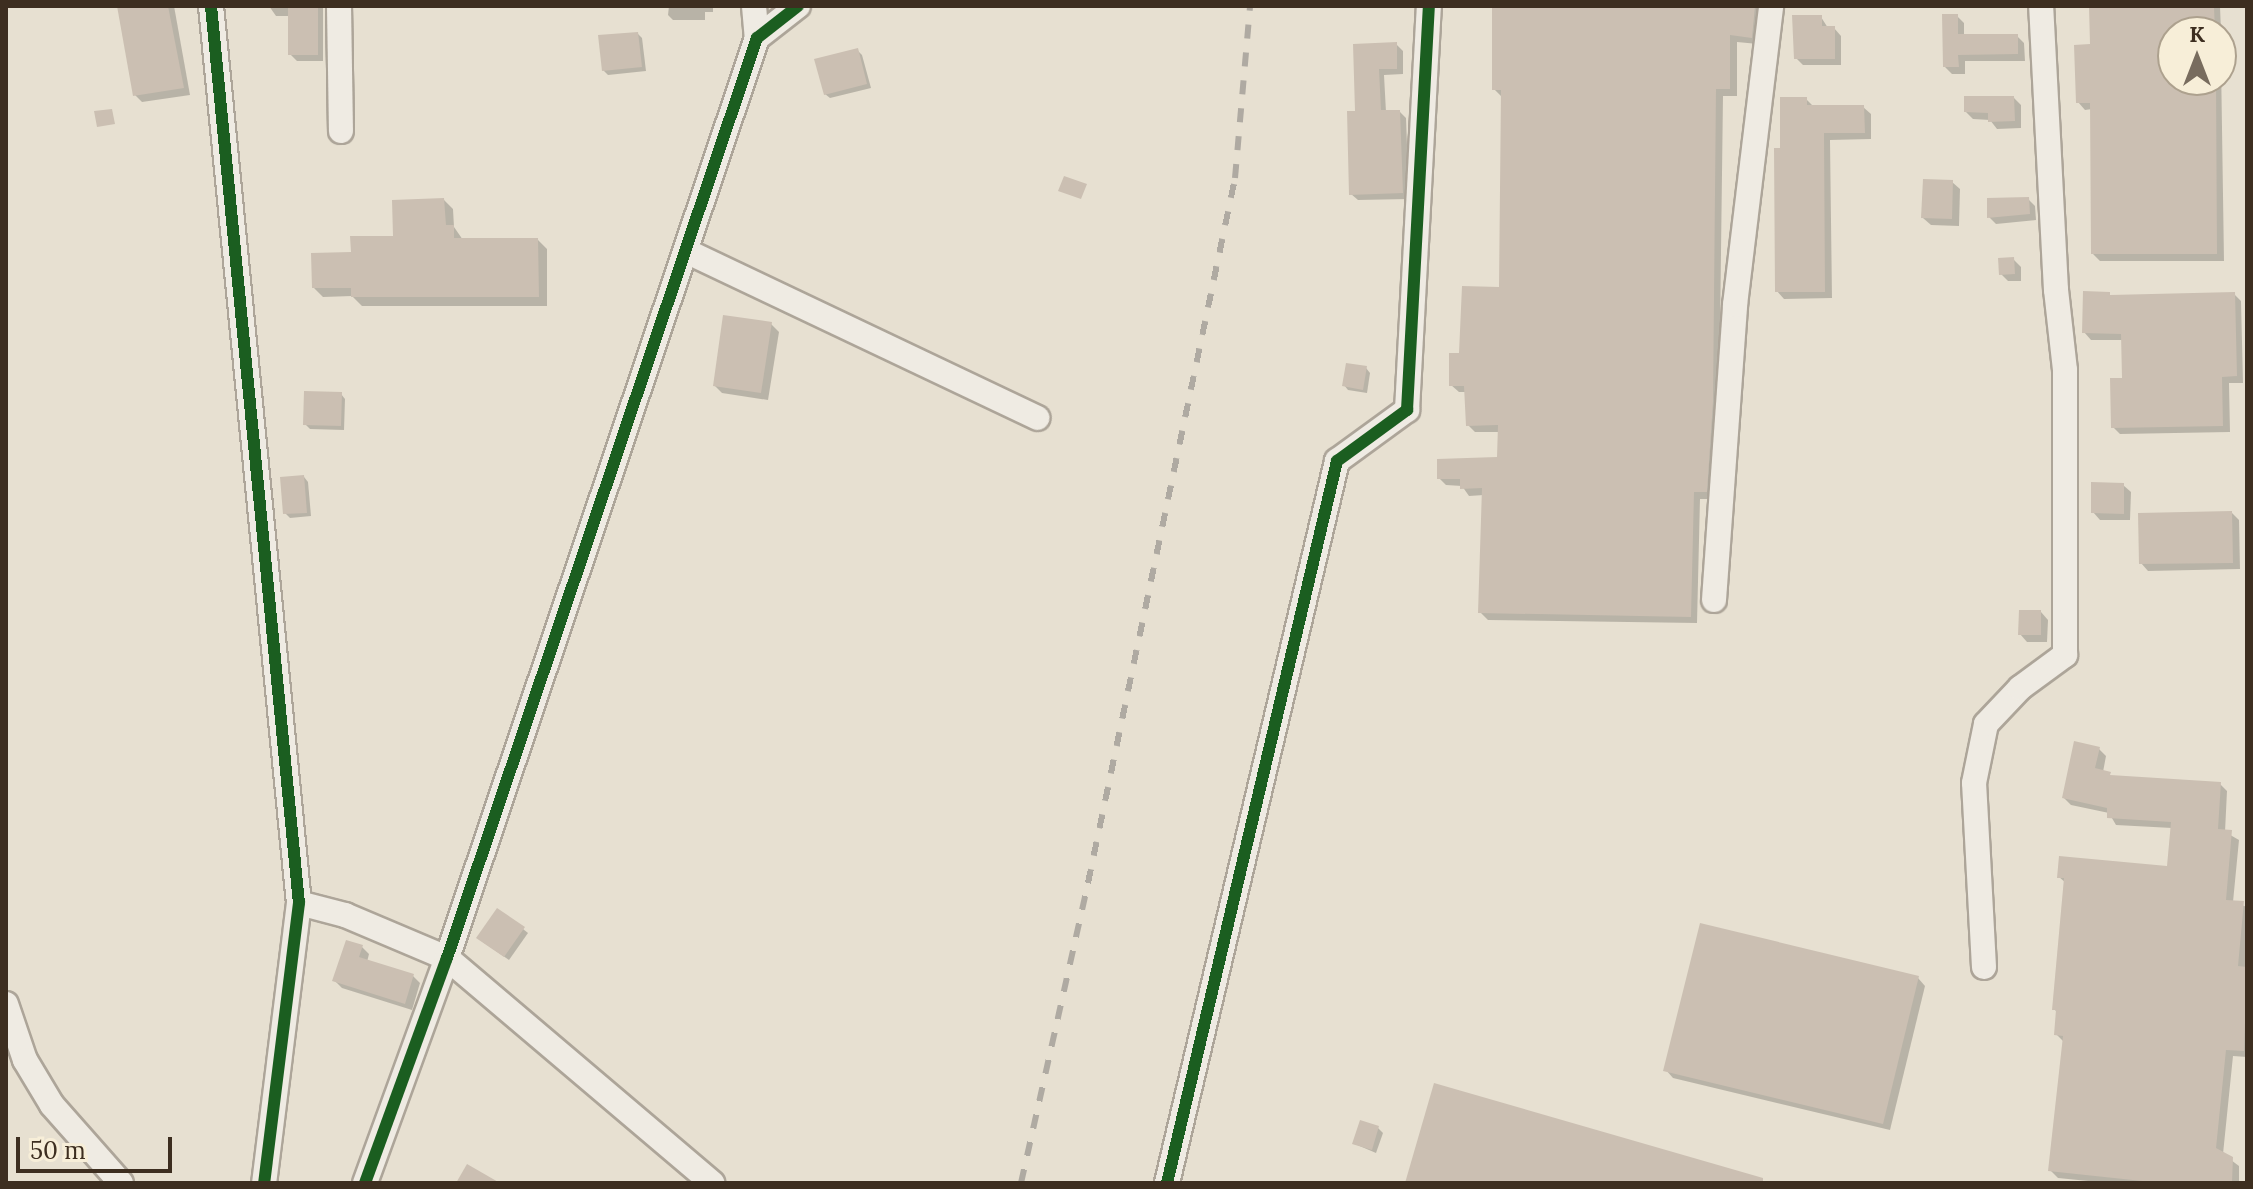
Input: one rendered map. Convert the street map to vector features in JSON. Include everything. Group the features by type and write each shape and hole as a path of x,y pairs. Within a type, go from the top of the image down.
{"street":[{"path":"211,6 299,903 264,1183"},
{"path":"339,6 341,131"},
{"path":"365,1183 447,958 757,38 754,6"},
{"path":"757,38 798,6"},
{"path":"1167,1183 1337,461 1407,410 1429,6"},
{"path":"1714,600 1735,305 1758,89 1765,78 1771,6"},
{"path":"1984,967 1974,783 1986,724 2020,688 2065,655 2065,370 2056,290 2041,6"},
{"path":"686,251 1037,418"},
{"path":"299,903 345,915 447,958 712,1183"},
{"path":"6,1004 25,1060 52,1105 121,1183"}],"building":[{"path":"117,6 168,6 184,88 133,96"},
{"path":"288,6 318,6 318,55 288,55"},
{"path":"1492,6 1755,6 1752,38 1730,35 1730,89 1716,89 1713,402 1707,492 1694,492 1691,617 1478,613 1482,488 1460,489 1460,479 1437,479 1437,459 1497,457 1498,425 1466,426 1464,386 1449,386 1449,353 1459,353 1462,286 1499,287 1501,90 1492,90"},
{"path":"2089,6 2214,6 2214,16 2157,16 2157,96 2216,96 2217,254 2091,254 2090,103 2076,103 2074,45 2090,44"},
{"path":"1942,14 1958,14 1958,34 2018,34 2018,54 1958,55 1959,67 1943,67"},
{"path":"1792,15 1822,15 1822,26 1835,26 1835,59 1794,59"},
{"path":"638,32 642,67 602,71 598,35"},
{"path":"1397,42 1397,69 1379,69 1381,110 1400,110 1403,193 1349,195 1347,111 1355,111 1353,44"},
{"path":"858,48 867,84 824,95 814,59"},
{"path":"1964,96 2014,96 2015,121 1988,122 1988,113 1964,112"},
{"path":"1780,97 1807,97 1807,105 1864,105 1865,133 1824,133 1825,292 1775,292 1774,148 1780,148"},
{"path":"112,109 115,124 97,127 94,111"},
{"path":"1064,176 1087,184 1081,199 1058,191"},
{"path":"1923,179 1953,180 1952,219 1921,218"},
{"path":"2029,197 2030,214 1987,218 1987,198"},
{"path":"444,198 446,225 454,225 454,238 538,238 539,297 351,297 351,288 312,288 311,253 351,252 350,236 393,236 392,200"},
{"path":"2014,257 2015,274 1999,275 1998,258"},
{"path":"2083,291 2110,292 2110,295 2235,292 2237,376 2222,377 2223,426 2111,428 2110,378 2122,378 2121,334 2082,333"},
{"path":"723,315 772,322 761,393 713,386"},
{"path":"1346,363 1367,366 1363,390 1342,386"},
{"path":"304,391 342,392 341,426 303,425"},
{"path":"304,475 307,513 283,514 280,477"},
{"path":"2091,482 2124,483 2124,514 2091,513"},
{"path":"2232,511 2233,563 2139,564 2138,513"},
{"path":"2019,610 2041,610 2041,635 2018,635"},
{"path":"2074,741 2100,747 2095,768 2111,772 2110,775 2221,782 2218,829 2232,830 2226,900 2244,901 2238,966 2247,967 2244,1051 2226,1050 2216,1148 2233,1157 2232,1183 2161,1183 2048,1171 2063,1036 2054,1035 2056,1010 2052,1010 2064,878 2057,878 2059,856 2167,866 2171,822 2107,818 2107,808 2062,798"},
{"path":"497,908 525,927 504,957 476,938"},
{"path":"1700,923 1919,976 1883,1124 1663,1071"},
{"path":"346,940 363,945 359,957 414,974 405,1004 332,981"},
{"path":"1434,1083 1763,1178 1763,1183 1405,1183"},
{"path":"1360,1120 1379,1126 1372,1150 1352,1144"},
{"path":"467,1164 500,1183 456,1183"}],"railway":[{"path":"1021,1183 1088,883 1235,178 1250,6"}],"cycle path":[{"path":"211,6 299,903 264,1183"},
{"path":"365,1183 447,958 757,38 798,6"},
{"path":"1167,1183 1337,461 1407,410 1429,6"}]}
